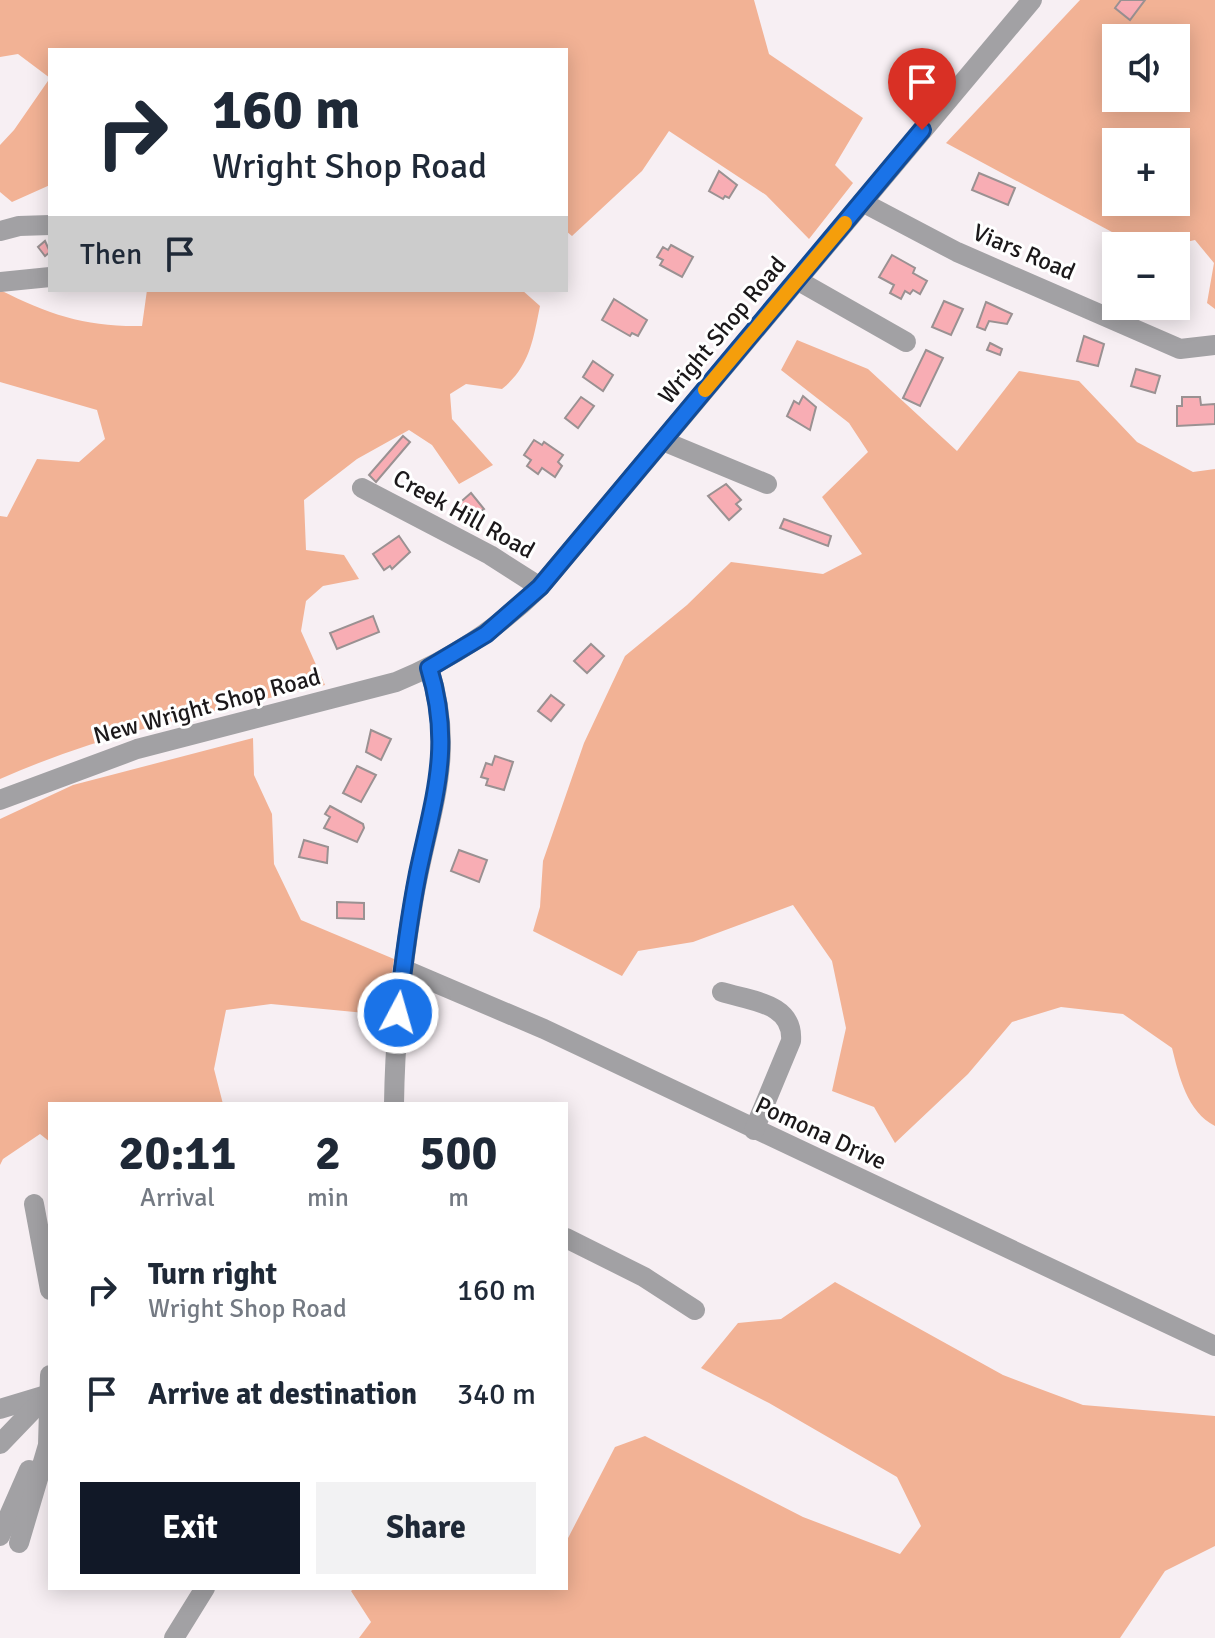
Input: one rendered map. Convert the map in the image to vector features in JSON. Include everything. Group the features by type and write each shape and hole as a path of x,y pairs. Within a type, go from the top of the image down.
{"street":[{"name":"Wright Shop Road","path":"429,668 486,634 540,587 1032,0"},
{"name":"Viars Road","path":"862,202 969,258 1180,349 1215,345"},
{"path":"0,231 19,226 48,225"},
{"path":"0,282 48,277"},
{"path":"797,280 906,342"},
{"path":"663,441 767,484"},
{"name":"Creek Hill Road","path":"362,488 490,555 540,587"},
{"path":"394,1102 403,969 443,752 438,695 429,668"},
{"name":"New Wright Shop Road","path":"0,800 137,749 374,689 429,668"},
{"name":"Pomona Drive","path":"403,969 544,1029 1215,1346"},
{"path":"722,992 776,1009 787,1017 792,1028 791,1041 754,1130"},
{"path":"34,1204 48,1279"},
{"path":"568,1239 644,1277 695,1310"},
{"path":"0,1409 48,1387"},
{"path":"0,1422 48,1388"},
{"path":"0,1444 48,1388"},
{"path":"10,1540 48,1445"},
{"path":"174,1638 204,1590"}],"shaded area":[{"path":"0,0 754,0 769,54 863,118 835,165 853,183 809,239 766,195 669,131 642,171 572,236 568,233 568,48 48,48 48,76 18,54 0,57"},
{"path":"1080,0 1215,0 1215,309 1207,303 1214,263 1195,240 1190,241 1190,232 1112,232 946,143"},
{"path":"48,81 48,186 12,202 0,192 0,145"},
{"path":"0,290 69,318 122,326 142,326 147,292 524,292 540,306 529,352 519,371 502,389 466,384 450,394 452,419 493,465 459,484 432,445 409,430 357,459 304,500 306,550 344,555 359,579 323,586 306,601 301,631 325,685 119,736 0,779 0,516 7,517 37,459 79,462 105,439 97,410 0,382"},
{"path":"797,340 868,369 957,451 1019,371 1079,381 1137,442 1193,472 1215,469 1215,1126 1205,1120 1191,1103 1172,1048 1123,1014 1061,1007 1012,1022 968,1074 895,1143 874,1107 832,1091 846,1028 832,961 793,905 693,942 638,951 622,976 533,931 540,907 543,861 584,743 625,656 687,605 731,562 823,574 862,554 822,497 868,452 849,423 781,370"},
{"path":"253,738 254,775 272,814 274,864 301,920 394,959 386,1015 271,1004 226,1010 214,1069 222,1102 48,1102 48,1140 40,1134 3,1159 0,1165 0,819 73,785"},
{"path":"835,1282 1003,1375 1083,1405 1215,1416 1215,1546 1165,1571 1120,1638 359,1638 371,1622 352,1590 568,1590 568,1538 615,1447 645,1436 803,1517 900,1554 921,1526 897,1477 769,1403 701,1368 738,1323 781,1319"}],"building":[{"path":"1121,0 1145,0 1130,20 1115,8"},
{"path":"719,171 737,185 729,198 725,196 723,199 709,191"},
{"path":"979,173 1015,188 1008,205 972,190"},
{"path":"45,241 48,254 45,256 38,247"},
{"path":"671,245 693,257 682,277 660,265 663,260 657,257 663,247 668,250"},
{"path":"892,255 915,268 913,273 927,281 920,294 913,290 910,294 905,291 901,299 890,293 894,285 879,277"},
{"path":"614,299 647,320 638,336 632,333 630,336 602,320"},
{"path":"944,301 963,309 951,335 932,327"},
{"path":"986,302 1012,314 1007,324 989,321 985,330 977,327"},
{"path":"1084,336 1104,344 1098,366 1077,361"},
{"path":"990,343 1002,349 1000,355 987,350"},
{"path":"926,350 943,358 920,406 903,398"},
{"path":"593,361 613,375 603,391 583,377"},
{"path":"1136,369 1160,376 1155,393 1131,386"},
{"path":"803,396 816,407 810,430 787,416 794,401 799,404"},
{"path":"581,397 594,406 578,428 565,418"},
{"path":"1182,397 1200,397 1201,405 1215,404 1215,424 1177,426 1177,406 1182,406"},
{"path":"403,436 410,442 376,482 369,475"},
{"path":"534,440 542,445 544,442 563,455 558,462 562,466 555,477 542,468 538,474 527,466 531,460 524,455"},
{"path":"726,484 741,500 736,504 741,509 729,520 708,496"},
{"path":"471,493 484,509 467,519 456,506"},
{"path":"784,519 831,536 828,546 780,528"},
{"path":"399,536 410,552 392,569 390,566 384,570 373,554"},
{"path":"373,616 379,632 337,649 330,633"},
{"path":"591,644 604,656 587,673 574,661"},
{"path":"551,695 564,705 551,721 538,711"},
{"path":"371,730 391,739 381,760 366,752"},
{"path":"495,756 513,762 504,790 486,785 488,779 481,777 486,763 492,765"},
{"path":"357,766 376,775 361,802 343,793"},
{"path":"330,806 363,824 357,842 324,828 330,817 325,814"},
{"path":"304,840 328,847 327,863 299,857"},
{"path":"459,850 487,860 479,882 451,871"},
{"path":"337,902 364,903 364,919 337,918"}],"slow traffic":[{"path":"705,390 845,223"}],"route":[{"path":"398,1013 406,941 440,780 443,752 438,695 429,668 486,634 540,587 922,130"}]}
